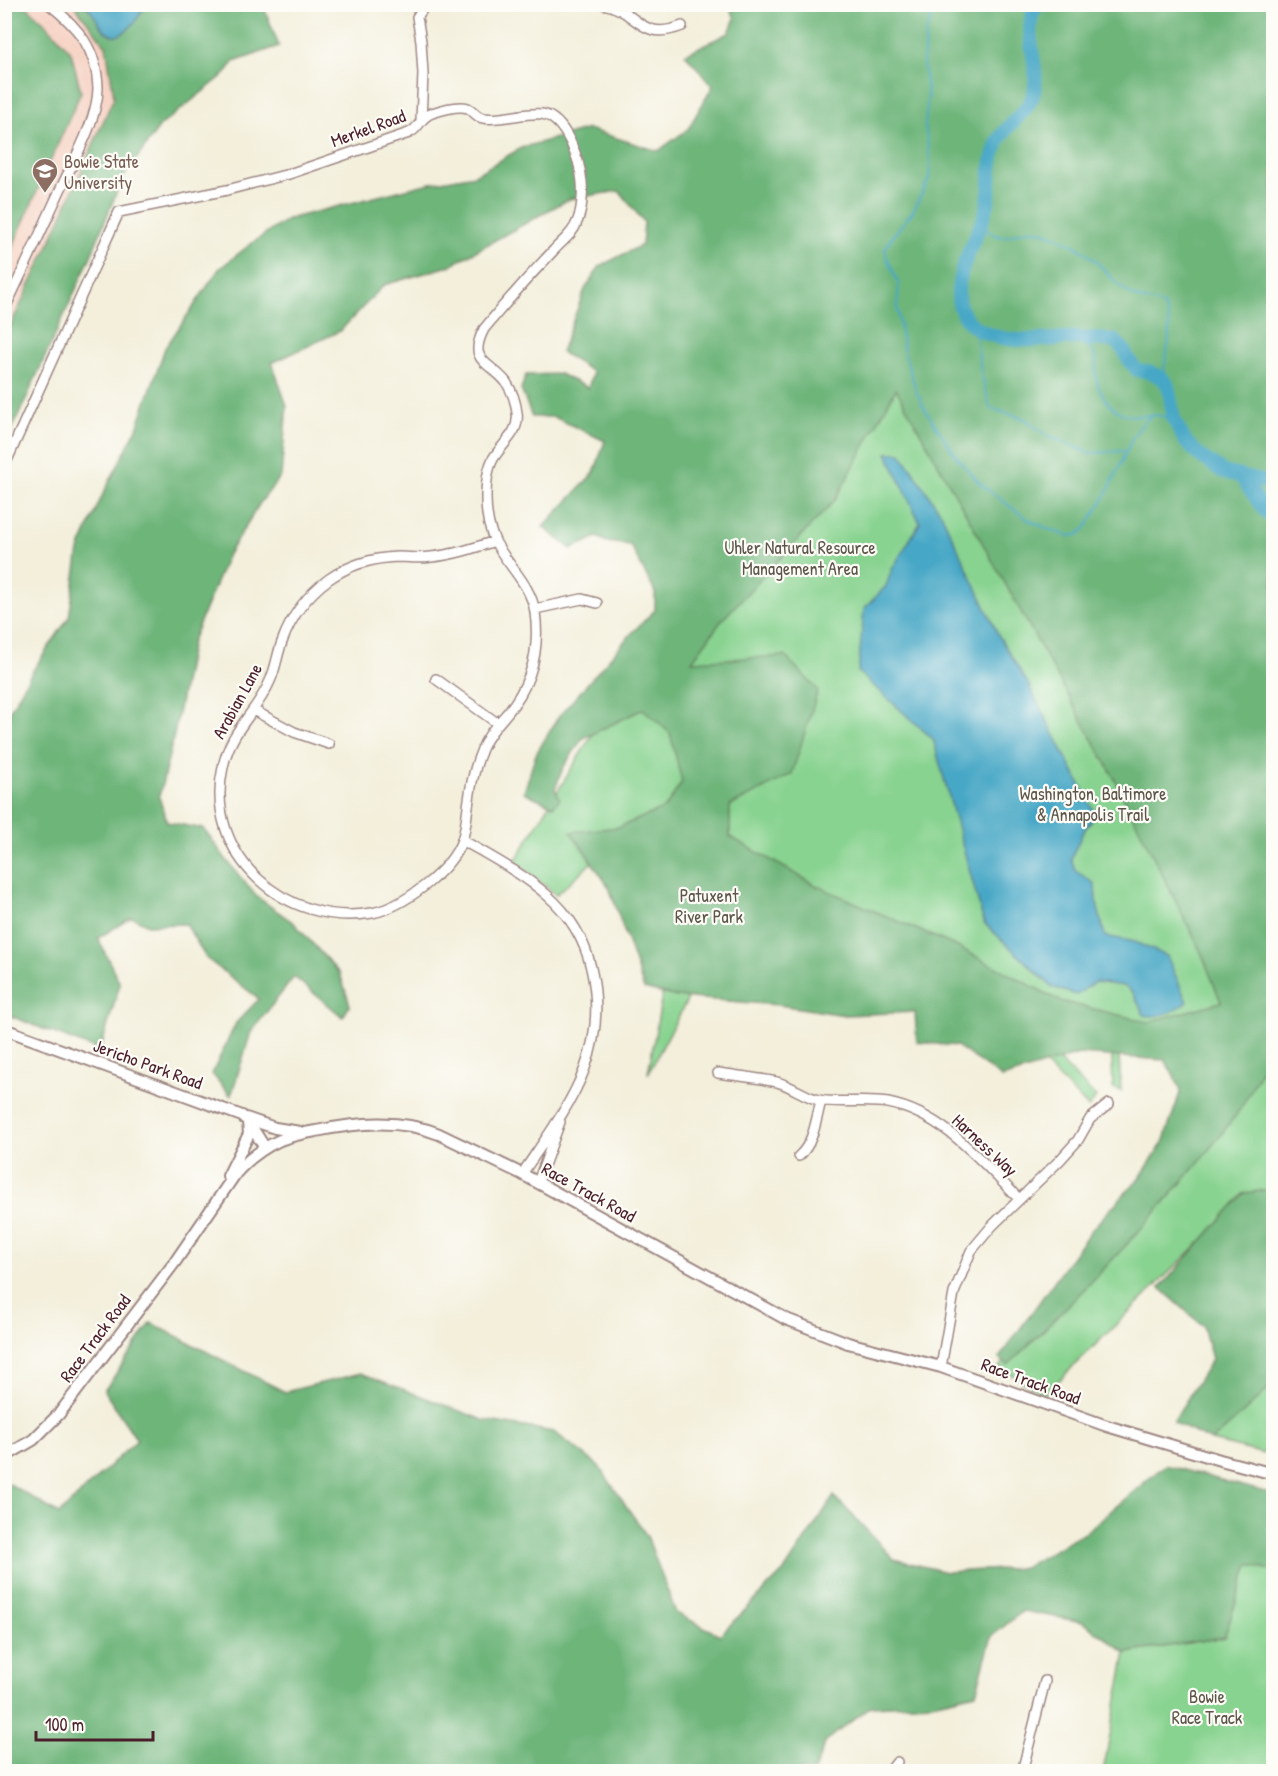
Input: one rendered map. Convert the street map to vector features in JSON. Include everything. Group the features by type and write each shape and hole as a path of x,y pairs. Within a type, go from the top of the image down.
{"street":[{"path":"4,310 79,149 97,98 95,69 88,46 73,24 49,4"},
{"path":"421,120 423,74 417,17 426,4"},
{"path":"603,4 618,9 652,30 682,26"},
{"name":"Merkel Road","path":"4,467 119,212 227,190 289,174 416,130 421,120 430,113 461,107 468,108 482,118 546,115 562,127 580,169 582,182 579,216 572,232 552,251 491,320 479,338 477,352 479,358 507,384 515,402 518,420 513,433 493,459 489,469 486,502 495,542"},
{"name":"Arabian Lane","path":"495,542 522,580 535,609 536,652 533,667 523,691 485,742 475,768 462,840 456,853 436,876 409,897 381,910 348,915 292,904 273,892 243,864 229,835 223,814 220,785 225,760 232,738 253,711 269,684 282,642 296,615 311,595 330,578 350,567 371,560 393,557 427,558 495,542"},
{"path":"535,609 582,599 597,603"},
{"path":"436,678 497,723"},
{"path":"253,711 294,732 329,744"},
{"path":"462,840 516,872 547,894 577,930 589,957 596,1001 595,1038 587,1066 562,1114 522,1174"},
{"name":"Jericho Park Road","path":"4,1029 245,1119 275,1128 313,1132"},
{"name":"Harness Way","path":"718,1073 777,1082 821,1101 857,1100 888,1103 922,1115 964,1144 1019,1199"},
{"path":"799,1156 806,1150 821,1101"},
{"path":"941,1367 950,1307 965,1262 979,1240 1043,1178 1078,1140 1090,1119 1109,1104"},
{"path":"538,1182 553,1145 562,1114"},
{"path":"245,1119 265,1148"},
{"path":"224,1191 225,1181 249,1134 245,1119"},
{"name":"Race Track Road","path":"4,1457 33,1440 59,1414 175,1262 246,1162 282,1139 364,1124 426,1128 538,1182 786,1319 848,1343 941,1367 1025,1398 1173,1446 1274,1474"},
{"path":"1022,1772 1046,1681"},
{"path":"889,1772 897,1762"}],"shaded area":[{"name":"Bowie State University","path":"5,5 167,5 5,383"}],"green space":[{"path":"5,4 25,5 71,52 81,92 5,264"},
{"path":"74,5 90,10 106,32 143,9 144,5 263,5 279,46 234,62 225,74 160,126 122,179 91,256 5,445 5,337 48,247 114,97 106,46"},
{"name":"Patuxent River Park","path":"728,5 1273,5 1273,1052 1236,1115 1183,1181 1098,1275 1008,1365 999,1358 1091,1230 1141,1176 1163,1143 1181,1090 1165,1060 1079,1054 1002,1078 957,1046 917,1042 915,1012 845,1015 779,1005 677,997 644,989 609,887 571,832 619,827 665,808 682,782 670,733 643,709 582,739 563,768 555,789 560,799 553,806 524,792 536,754 559,716 655,610 655,592 630,545 607,542 597,537 571,549 543,527 594,473 605,441 554,417 532,417 521,389 526,375 560,374 588,388 593,372 561,352 585,289 600,266 642,245 644,222 619,191 569,199 449,266 384,285 340,331 272,363 287,406 281,476 260,503 228,554 192,641 174,735 159,797 167,822 204,829 256,896 294,923 340,974 350,1005 343,1017 294,977 251,1032 231,1096 212,1074 236,1023 259,999 206,958 186,924 148,925 132,917 98,938 120,984 100,1051 5,1014 4,721 32,672 69,617 79,550 102,496 137,428 165,348 219,269 288,219 430,183 475,175 521,148 588,129 658,151 688,129 713,86 685,54 729,33 735,18","holes":["896,389 1112,774 1201,952 1221,1002 1148,1022 1060,1001 960,948 817,886 730,837 730,806 792,774 818,690 785,656 692,661 722,620 835,500"]},
{"path":"798,12 1273,547 1274,1096 1268,1106 1273,1116 1273,1211 1236,1207 1044,1395 999,1367 1113,1252 1162,1177 1191,1061 1118,1037 1121,1091 1113,1088 1111,1037 1041,1042 1096,1097 1089,1108 1013,1033 709,959 648,1074 669,957 615,841 556,895 515,861 598,725 650,678"},
{"path":"1273,1189 1273,1385 1212,1441 1173,1422 1212,1359 1203,1326 1160,1288 1244,1193"},
{"path":"151,1323 285,1392 361,1373 483,1420 554,1432 598,1465 647,1536 676,1613 720,1635 785,1570 834,1496 894,1559 946,1572 1023,1568 1086,1532 1165,1465 1273,1494 1273,1571 1249,1564 1224,1637 1126,1653 1083,1622 1023,1611 992,1636 976,1693 932,1703 871,1706 826,1741 814,1771 5,1771 5,1481 59,1514 137,1440 104,1391"},
{"path":"1273,1385 1273,1456 1212,1441"},
{"name":"Bowie Race Track","path":"1249,1564 1273,1571 1273,1771 1103,1772 1126,1653 1224,1637"}],"water":[{"path":"85,5 144,5 130,28 118,35 112,35 103,29"},
{"path":"887,453 901,453 941,513 1000,638 1026,680 1096,815 1083,832 1071,859 1076,871 1095,884 1096,900 1105,936 1135,942 1167,956 1187,1002 1177,1008 1160,1015 1144,1015 1133,993 1124,986 1095,982 1076,995 1052,987 984,923 933,739 858,672 864,609 886,586 892,569 920,523"}],"waterway":[{"path":"936,4 926,33 923,62 928,97 925,125 930,162 929,179 913,211 885,249 899,285 897,306 904,352 917,393 926,411 956,456 983,486 1027,519 1068,536 1077,535 1085,529 1106,495 1133,437 1152,415"},
{"path":"1038,4 1032,15 1030,27 1035,78 1034,91 1030,102 1000,138 994,152 987,207 962,272 958,288 959,304 966,318 980,330 1001,338 1012,340 1076,338 1115,341 1137,370 1150,372 1162,378 1168,385 1174,420 1185,441 1199,455 1223,472 1274,484"},
{"path":"981,225 999,236 1034,230 1059,238 1088,255 1127,292 1164,306 1169,332 1162,378"},
{"path":"975,326 981,372 990,408 1025,419 1048,436 1090,453 1124,451"},
{"path":"1071,338 1088,346 1094,353 1099,387 1104,397 1115,409 1127,415 1157,415 1174,420"},
{"path":"1241,477 1265,511 1274,518"}],"place":[{"name":"Bowie State University","path":"45,194"}],"park label":[{"name":"Uhler Natural Resource Management Area","path":"800,557"},
{"name":"Washington, Baltimore & Annapolis Trail","path":"1093,803"}]}
